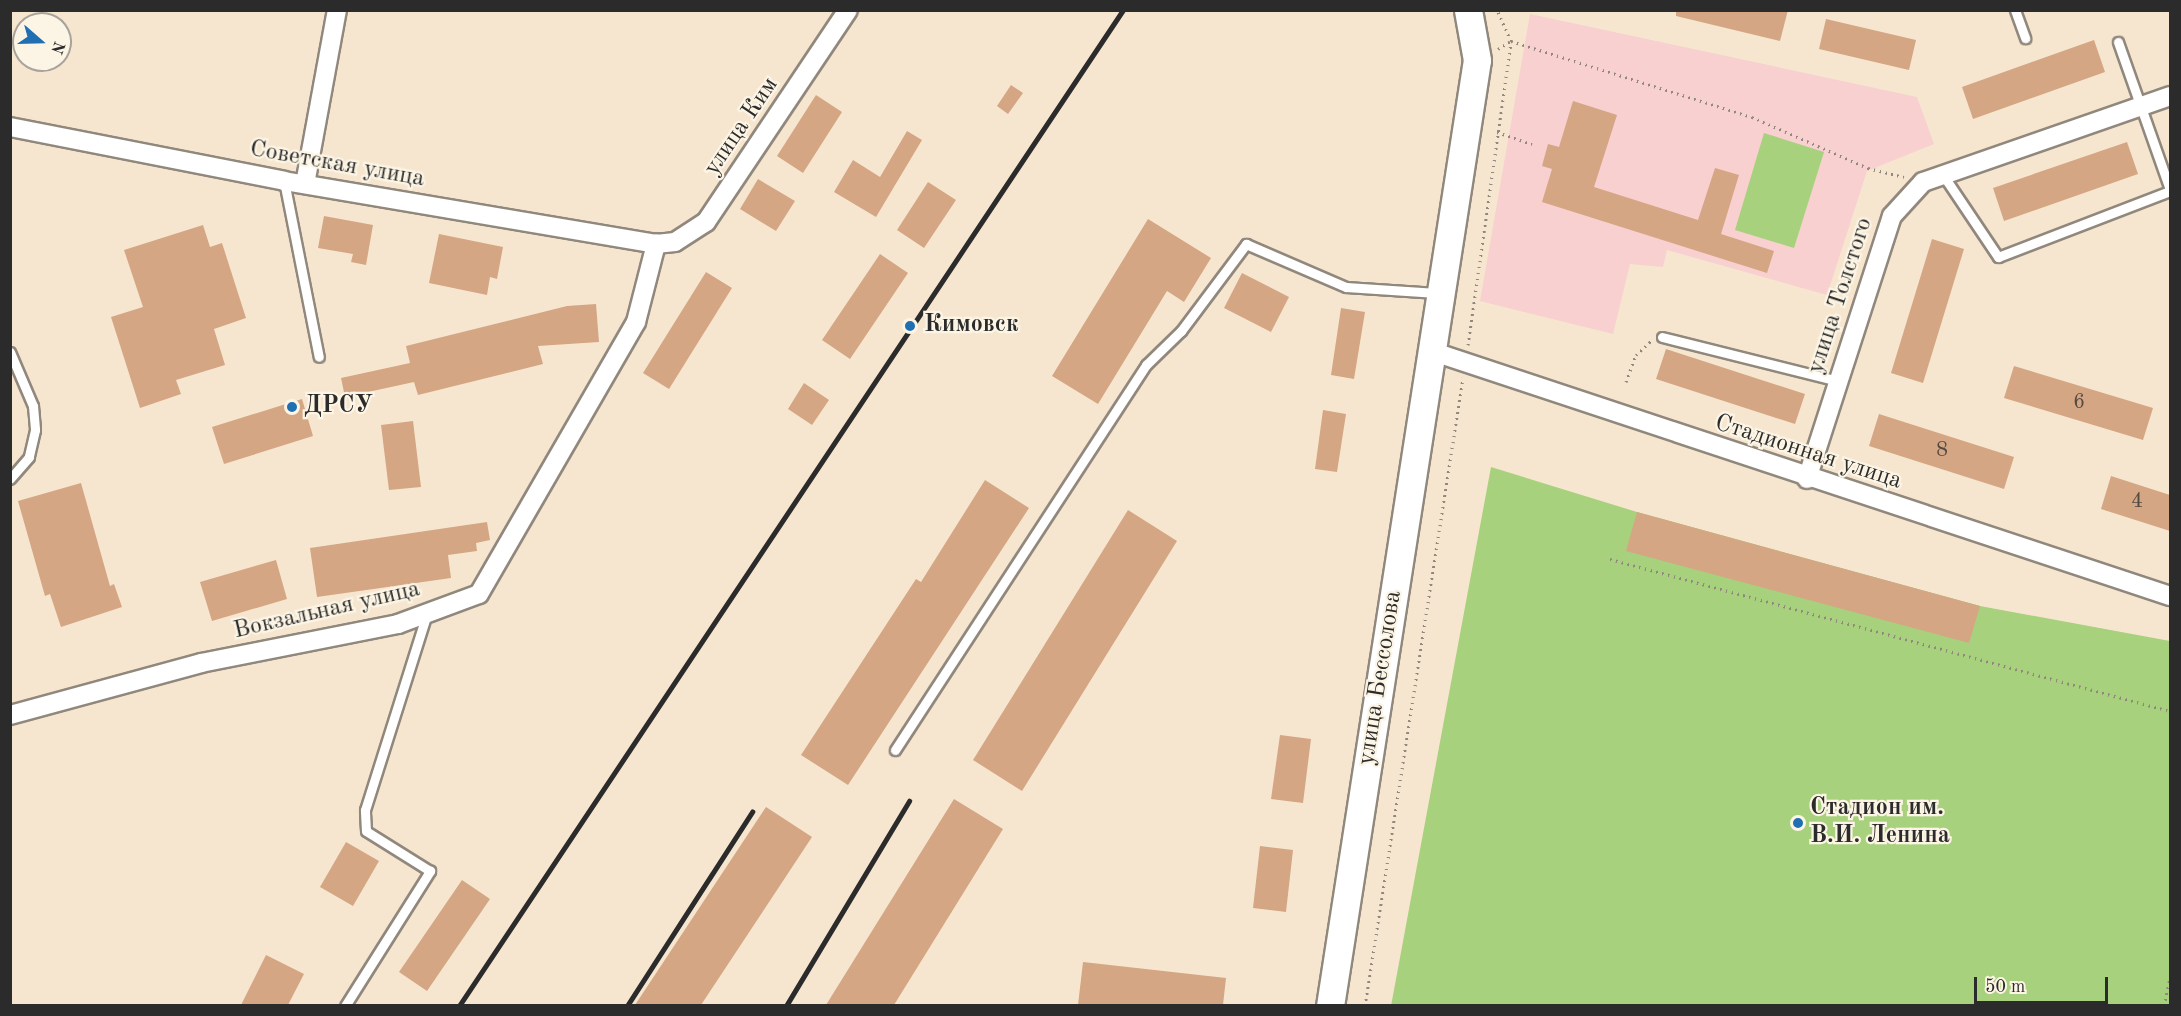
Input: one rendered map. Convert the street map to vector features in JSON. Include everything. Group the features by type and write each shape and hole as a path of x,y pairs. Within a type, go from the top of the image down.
{"main road":[{"name":"улица Бессолова","path":"1330,1005 1477,60 1468,10"}],"street":[{"path":"305,184 337,10"},
{"name":"улица Ким","path":"656,244 689,236 706,222 848,10"},
{"name":"улица Толстого","path":"1807,479 1892,216 1923,182 2170,96"},
{"name":"Советская улица","path":"10,127 284,181 656,244"},
{"name":"Вокзальная улица","path":"10,715 201,663 426,616 479,594 636,322 656,244"},
{"name":"Стадионная улица","path":"1431,351 1807,479 2170,596"}],"lane":[{"path":"2015,10 2025,38"},
{"path":"1943,175 1998,257 2170,191 2118,42"},
{"path":"284,181 318,357"},
{"path":"895,750 1146,365 1180,331 1246,244 1346,287 1440,293"},
{"path":"1662,337 1838,381"},
{"path":"10,352 33,406 35,430 29,457 10,479"},
{"path":"345,1005 430,871 366,831 364,810 426,616"}],"path":[{"path":"1365,1005 1465,362 1511,41 1497,10"},
{"path":"1477,60 1511,41 1752,117 1868,168 1923,182"},
{"path":"1497,132 1532,144"},
{"path":"1626,382 1636,355 1662,337"},
{"path":"1610,559 2170,711"},
{"path":"2164,1005 2170,978"}],"shaded area":[{"path":"1530,14 1917,97 1934,144 1867,171 1827,295 1667,250 1663,267 1630,264 1613,334 1480,301"}],"green space":[{"path":"1764,133 1824,152 1794,248 1735,230"},
{"name":"Стадион им. В.И. Ленина","path":"1491,467 1637,512 1980,606 2170,641 2170,1005 1391,1006"}],"building":[{"path":"1676,10 1788,10 1780,41 1676,16"},
{"path":"1826,19 1916,40 1909,70 1819,49"},
{"path":"2094,40 2105,72 1973,119 1962,87"},
{"path":"1011,85 1023,93 1008,114 997,106"},
{"path":"816,95 842,112 803,173 777,156"},
{"path":"1573,101 1617,115 1594,187 1698,220 1715,168 1739,175 1721,234 1774,251 1767,273 1542,202 1552,169 1542,166 1548,144 1559,147"},
{"path":"907,131 922,140 876,217 834,192 853,160 880,177"},
{"path":"2127,142 2138,174 2004,221 1993,188"},
{"path":"758,179 795,201 776,231 740,209"},
{"path":"928,182 956,200 924,248 897,230"},
{"path":"324,216 373,225 366,265 351,262 353,254 318,248"},
{"path":"1148,219 1211,258 1184,302 1167,291 1098,404 1052,376"},
{"path":"203,225 210,247 222,243 246,318 214,329 225,365 176,380 181,394 140,408 111,317 143,307 124,250"},
{"path":"439,234 503,247 497,279 490,277 487,295 429,283"},
{"path":"1932,239 1964,249 1923,383 1891,373"},
{"name":"Кимовск","path":"880,254 908,273 850,359 822,340"},
{"path":"706,272 732,288 669,389 643,373"},
{"path":"1242,273 1289,297 1271,332 1224,308"},
{"path":"596,304 599,342 538,346 543,364 418,395 414,382 345,397 341,378 410,363 406,346 567,306"},
{"path":"1341,308 1365,312 1354,379 1331,375"},
{"path":"1666,349 1805,394 1795,424 1656,379"},
{"path":"2014,366 2153,408 2143,440 2004,398"},
{"path":"804,383 829,400 812,425 788,409"},
{"path":"302,399 313,436 224,464 212,427"},
{"path":"1323,410 1346,414 1337,472 1315,469"},
{"path":"1879,414 2014,457 2004,489 1869,446"},
{"path":"413,421 421,487 389,490 381,425"},
{"path":"2111,476 2170,495 2170,531 2101,509"},
{"path":"985,480 1029,508 848,785 801,755 916,579 921,582"},
{"path":"81,483 110,586 114,584 122,607 61,627 50,594 45,596 18,501"},
{"path":"1128,510 1177,541 1022,791 973,760"},
{"path":"1637,512 1980,606 1969,643 1626,551"},
{"path":"487,522 490,540 476,543 477,551 448,555 451,578 317,597 310,548"},
{"path":"276,560 287,599 212,621 200,582"},
{"path":"1280,735 1311,739 1303,803 1271,799"},
{"path":"954,799 1003,829 894,1005 826,1005"},
{"path":"766,807 812,837 701,1005 635,1005"},
{"path":"346,842 379,861 353,906 320,887"},
{"path":"1260,846 1293,850 1286,912 1253,908"},
{"path":"462,880 490,899 427,991 399,972"},
{"path":"266,955 304,974 288,1005 241,1005"},
{"path":"1083,962 1226,978 1223,1005 1078,1005"}],"railway":[{"path":"459,1006 1123,10"},
{"path":"786,1006 909,801"},
{"path":"627,1006 752,812"}],"place":[{"name":"Кимовск","path":"910,326"},
{"name":"ДРСУ","path":"292,407"},
{"name":"Стадион им. В.И. Ленина","path":"1798,823"}]}
